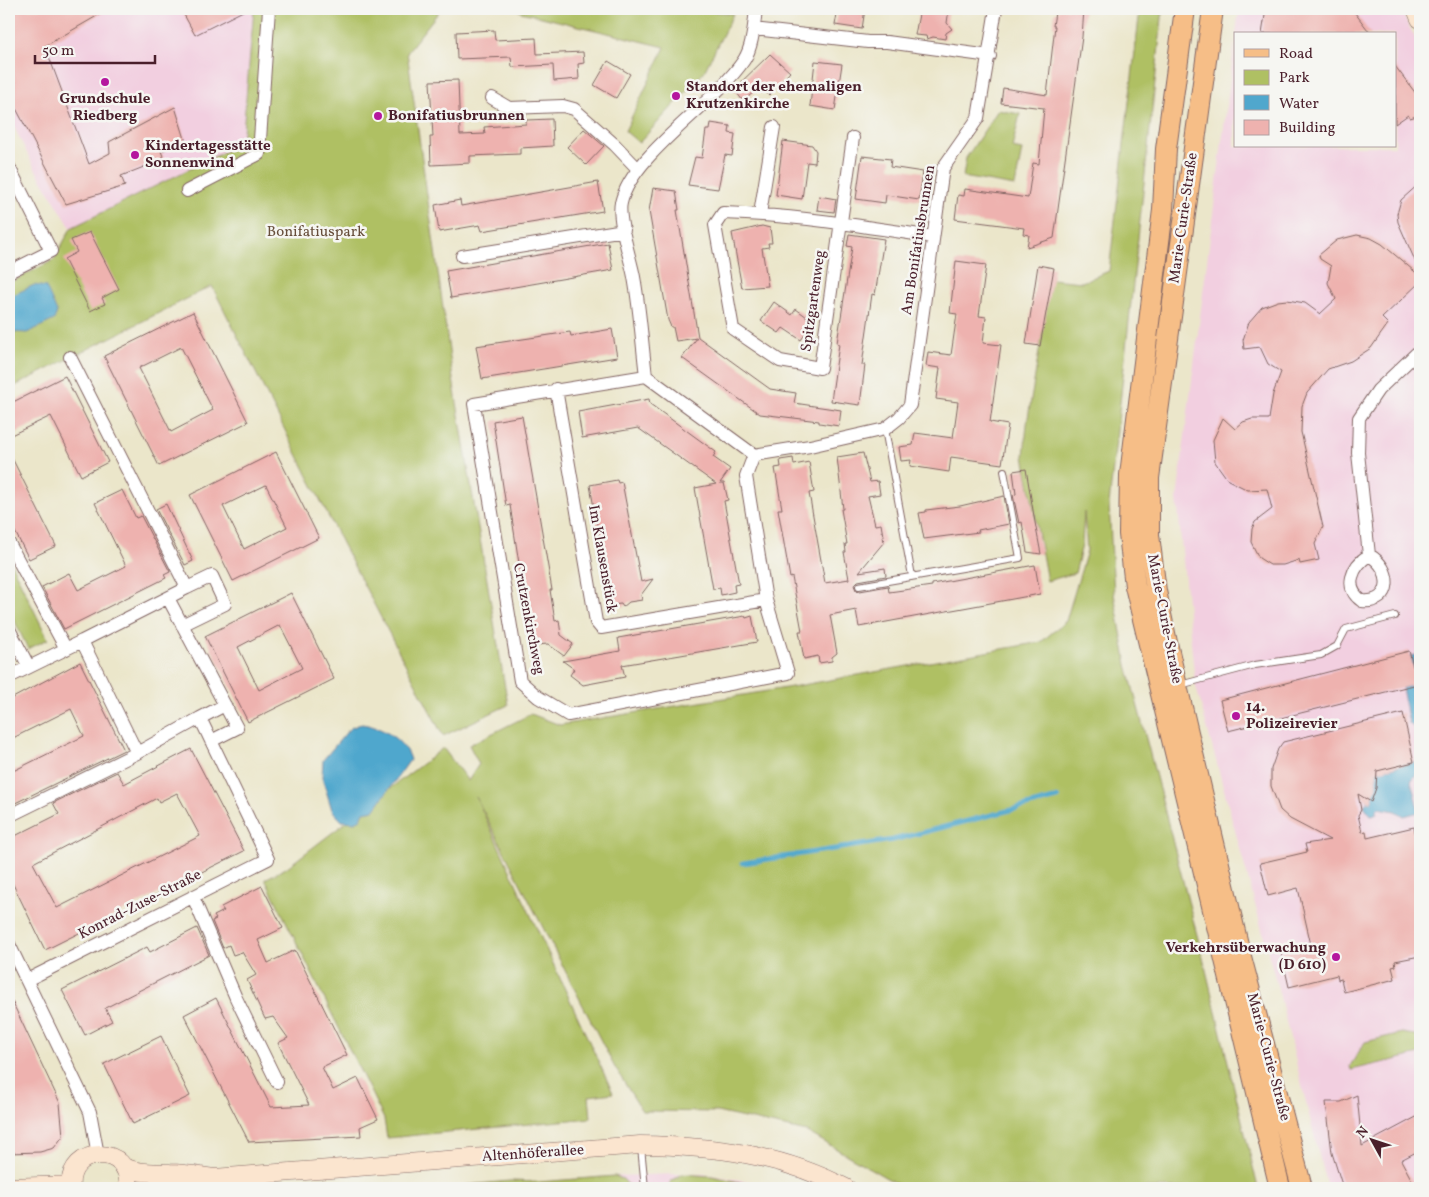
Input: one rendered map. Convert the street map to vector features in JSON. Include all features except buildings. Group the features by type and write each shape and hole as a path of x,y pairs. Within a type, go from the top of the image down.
{"main road":[{"name":"Marie-Curie-Straße","path":"1184,9 1166,150 1162,220 1130,475 1129,534 1136,586 1280,1188"},
{"name":"Marie-Curie-Straße","path":"1213,9 1149,478 1149,535 1156,591 1177,686 1240,953 1302,1188"}],"street":[{"path":"187,191 259,154 270,9"},
{"path":"646,376 635,278 620,206 626,186 638,169 719,90 744,59 754,29 756,9"},
{"name":"Am Bonifatiusbrunnen","path":"886,429 910,405 943,168 978,118 990,56 996,9"},
{"path":"1416,9 1420,19"},
{"path":"754,29 868,42 887,42 990,56"},
{"path":"492,98 509,108 563,106 574,109 615,145 638,169"},
{"path":"760,214 774,127"},
{"name":"Spitzgartenweg","path":"853,138 841,223 820,368 780,361 733,329 716,225 723,213 760,214 841,223 933,237"},
{"path":"9,167 50,251 9,272"},
{"path":"462,256 624,230"},
{"path":"1369,555 1358,453 1359,418 1378,390 1420,350"},
{"path":"70,357 187,588"},
{"path":"556,389 646,376 754,455 810,446 886,429"},
{"name":"Crutzenkirchweg","path":"556,389 474,404 520,681 538,697 568,715 788,673 766,600"},
{"name":"Im Klausenstück","path":"556,389 596,622 602,628 766,600"},
{"path":"754,455 746,476 766,600"},
{"path":"9,543 66,649"},
{"path":"9,677 212,576 225,604 182,625"},
{"path":"168,598 237,728 211,741 200,718"},
{"path":"9,629 29,667"},
{"path":"82,641 137,752"},
{"path":"9,816 137,752 225,705"},
{"name":"Konrad-Zuse-Straße","path":"27,980 268,859 211,741"},
{"path":"193,896 236,998 278,1082"},
{"path":"9,944 90,1112 98,1155 87,1158 78,1164 72,1174 71,1187 9,1187"},
{"name":"Altenhöferallee","path":"98,1155 113,1157 124,1167 134,1172 151,1174 169,1172 214,1178 640,1145 718,1149 756,1155 794,1165 846,1188"},
{"path":"124,1167 129,1182 128,1188"},
{"name":"Altenhöferallee","path":"164,1188 184,1187 214,1178"}],"lane":[{"path":"886,429 912,576"},
{"path":"859,586 1020,558 1004,472"},
{"path":"1177,686 1256,665 1321,655 1336,646 1346,629 1395,616"},
{"path":"640,1145 646,1188"}],"shaded area":[{"name":"Grundschule Riedberg","path":"9,9 254,9 242,143 71,228 34,167 9,117"},
{"path":"1239,9 1400,9 1420,47 1420,1188 1327,1188 1278,989 1195,683 1177,499 1234,47 1234,148 1396,148 1396,32 1236,32"},
{"path":"704,1174 747,1181 770,1188 433,1188 510,1181 539,1182 615,1176"}],"green space":[{"name":"Bonifatiuspark","path":"254,9 441,9 407,52 453,379 508,705 443,736 343,545 212,286 9,389 9,283 54,260 71,228 242,143"},
{"path":"517,9 694,9 733,14 704,72 639,143 625,131 665,47 521,12"},
{"path":"1140,9 1163,9 1109,504 1114,594 1127,665 1205,966 1258,1188 904,1188 807,1132 717,1112 642,1111 614,1066 476,797 613,1093 589,1096 591,1118 387,1138 384,1119 265,879 286,868 443,748 468,781 479,764 469,745 531,714 560,725 786,688 1041,642 1066,621 1087,551 1084,512 1082,545 1075,573 1047,581 1024,456 1027,424 1051,279 1082,282 1109,271"},
{"path":"998,110 1020,114 1012,148 1022,150 1015,186 963,177 966,158"},
{"path":"9,559 48,639 28,649 9,609"},
{"path":"1402,1033 1420,1036 1420,1054 1351,1070 1350,1066 1365,1042"},
{"path":"682,1174 712,1176 766,1188 671,1188 670,1182"},
{"path":"615,1176 623,1179 631,1188 467,1188 467,1185 510,1181 539,1182"}],"water":[{"path":"34,285 46,287 57,312 54,320 27,333 9,332 9,297"},
{"path":"1420,654 1420,733 1409,723 1402,688 1417,684 1411,656"},
{"path":"361,724 384,731 398,740 410,760 374,810 364,812 361,819 355,822 342,821 332,810 322,777 323,760 350,728"},
{"path":"1420,761 1420,769 1411,781 1419,812 1404,816 1396,811 1378,808 1376,814 1371,815 1364,806 1368,800 1371,802 1376,788 1377,771"}],"waterway":[{"path":"743,863 893,840 1058,798"}],"place":[{"name":"Grundschule Riedberg","path":"105,82"},
{"name":"Standort der ehemaligen Krutzenkirche","path":"676,96"},
{"name":"Bonifatiusbrunnen","path":"378,116"},
{"name":"Kindertagesstätte Sonnenwind","path":"135,155"},
{"name":"14. Polizeirevier","path":"1236,716"},
{"name":"Verkehrsüberwachung (D 610)","path":"1336,957"}]}
